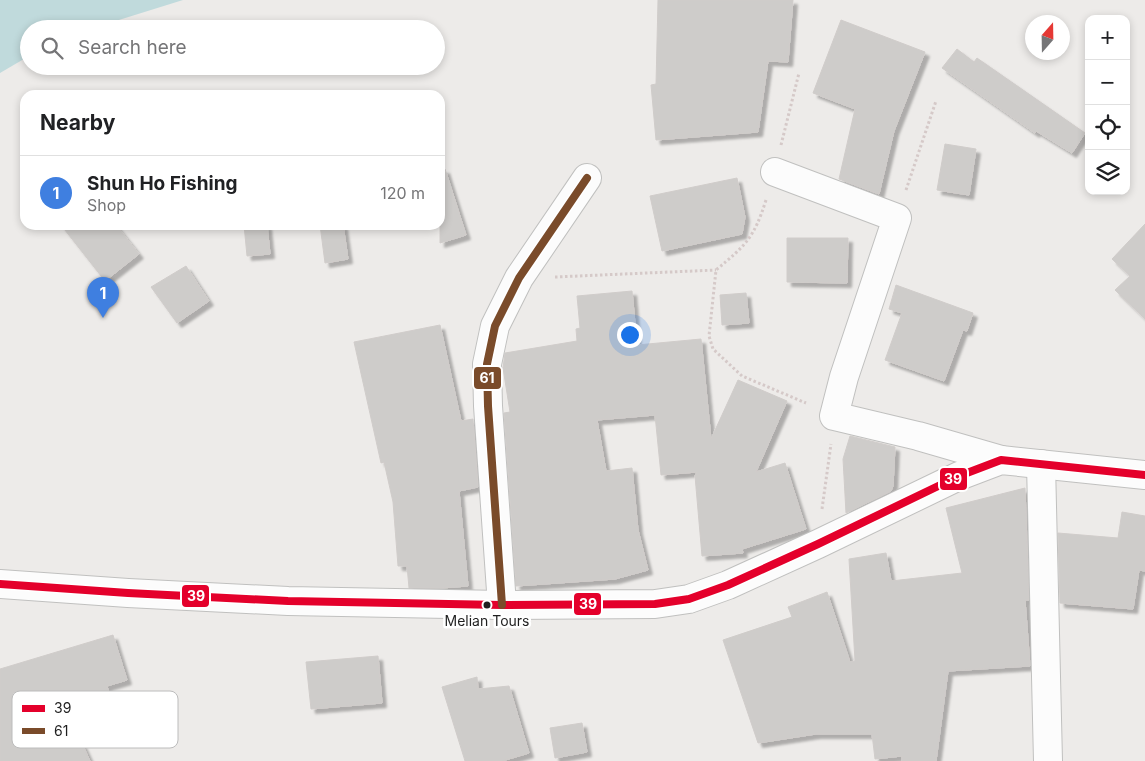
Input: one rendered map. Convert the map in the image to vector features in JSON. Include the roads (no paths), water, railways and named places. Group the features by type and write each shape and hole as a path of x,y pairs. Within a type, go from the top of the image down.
{"street":[{"path":"775,172 897,218 844,377 834,416 1002,460 1145,474"},
{"path":"502,605 488,406 487,364 495,326 519,278 587,178"},
{"path":"0,584 288,601 502,605 655,604 689,599 728,585 959,476 1002,460"},
{"path":"1041,464 1048,761"}],"water":[{"path":"0,0 183,0 119,20 20,20 20,61 0,73"}],"place":[{"name":"Shun Ho Fishing","path":"103,318"},
{"name":"Melian Tours","path":"487,605"}]}
